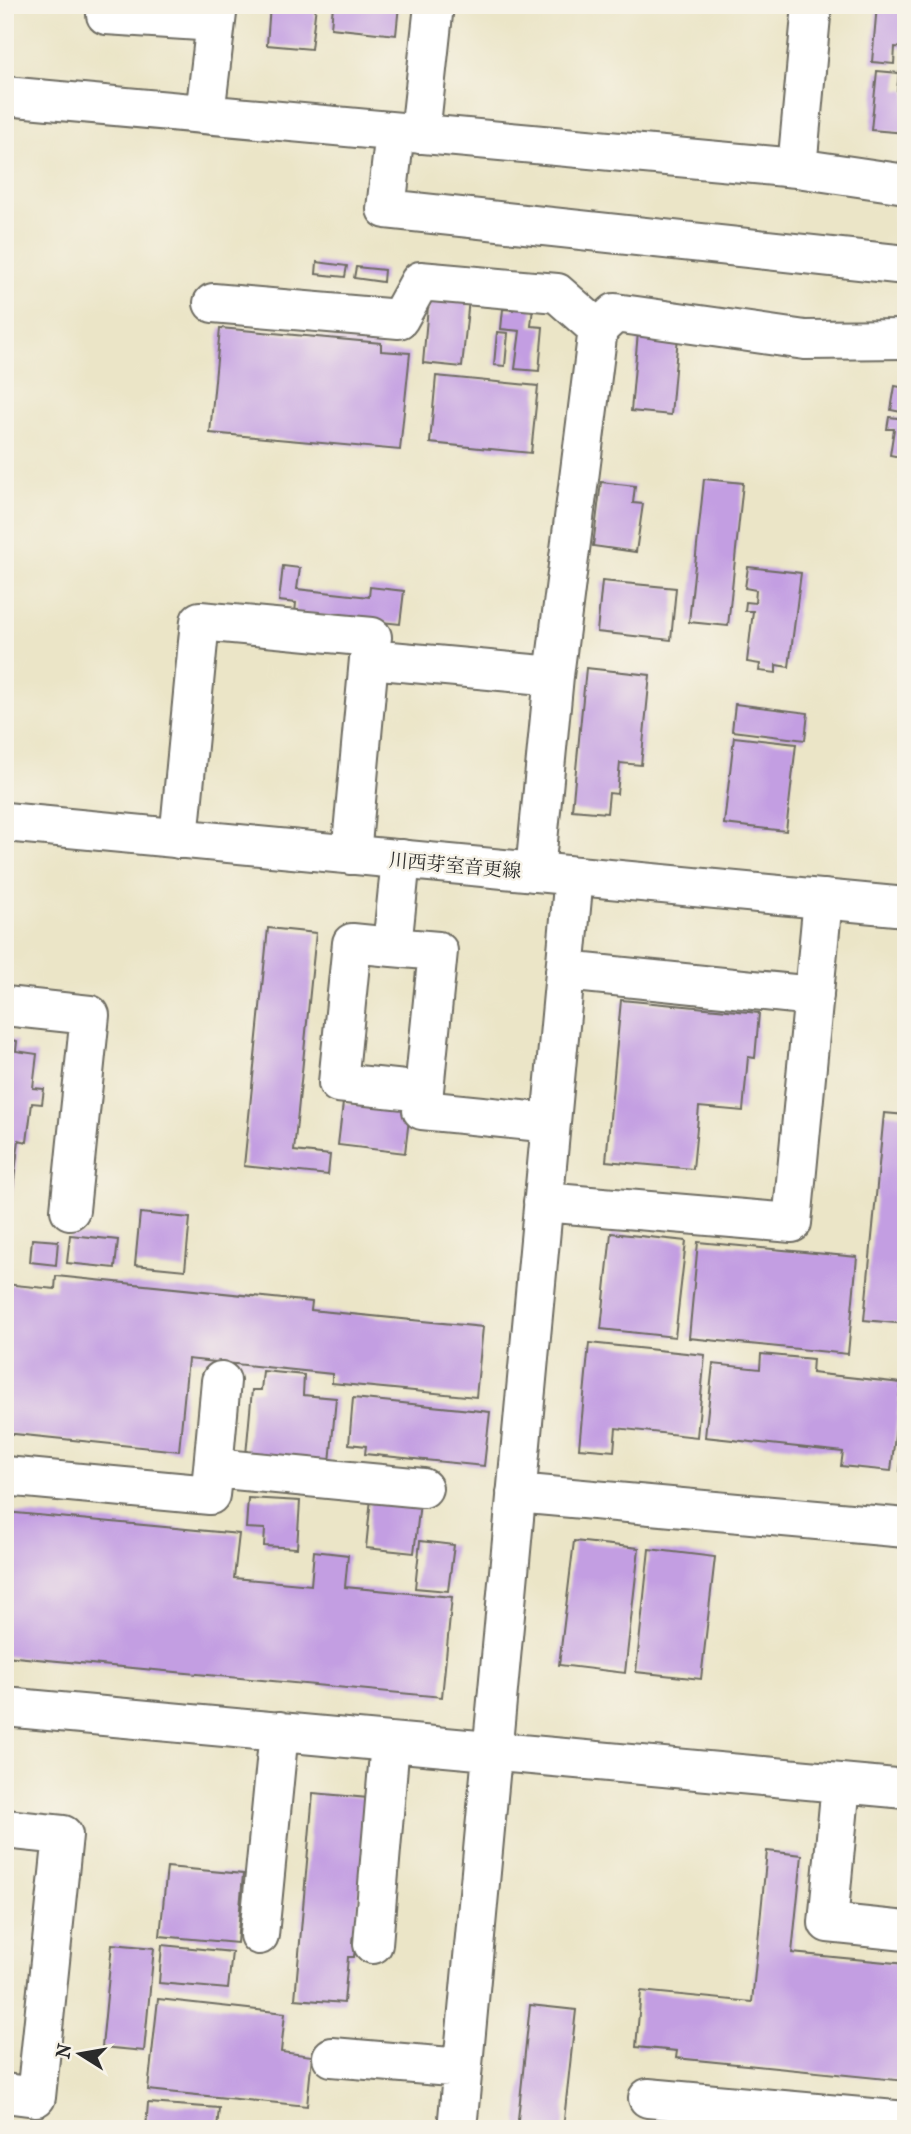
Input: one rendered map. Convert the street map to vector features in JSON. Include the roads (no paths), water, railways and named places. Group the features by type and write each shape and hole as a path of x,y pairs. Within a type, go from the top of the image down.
{"street":[{"path":"433,5 408,133 386,209 906,265"},
{"path":"797,168 812,5"},
{"path":"106,15 217,14 205,114"},
{"path":"5,96 797,168 906,184"},
{"path":"213,303 399,319 420,281 558,293 598,329"},
{"path":"535,872 554,676 598,329 615,313 805,340 906,339"},
{"path":"180,839 200,621 372,637 351,855"},
{"path":"369,659 554,676"},
{"name":"川西芽室音更線","path":"5,822 906,907"},
{"path":"392,947 401,859"},
{"path":"457,2129 573,876"},
{"path":"543,1202 792,1223 823,899"},
{"path":"424,1092 338,1083 352,943 438,951 424,1092 422,1110 551,1123"},
{"path":"565,971 814,996"},
{"path":"5,1006 90,1015 70,1210"},
{"path":"5,1476 210,1495 220,1381"},
{"path":"213,1468 424,1488"},
{"path":"516,1493 906,1528"},
{"path":"5,1707 906,1789"},
{"path":"259,1935 279,1731"},
{"path":"373,1944 390,1742"},
{"path":"841,1783 828,1923 906,1931"},
{"path":"5,1829 63,1835 36,2096 5,2093"},
{"path":"332,2057 462,2068"},
{"path":"648,2098 906,2121"}]}
